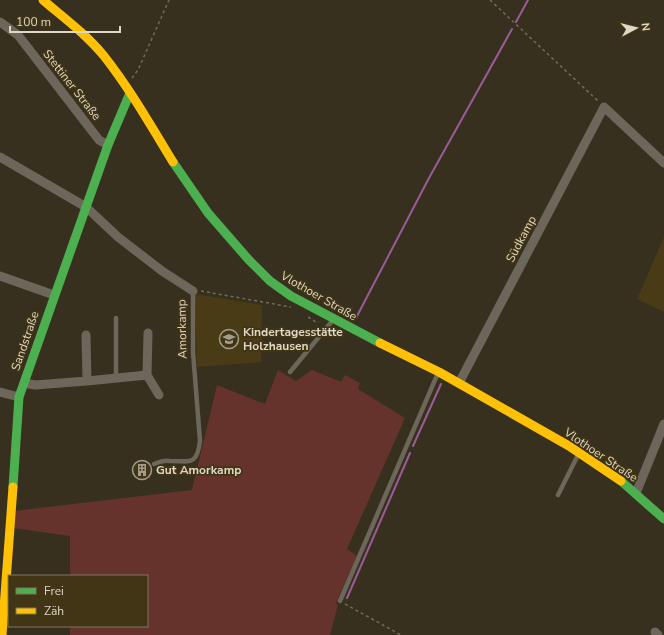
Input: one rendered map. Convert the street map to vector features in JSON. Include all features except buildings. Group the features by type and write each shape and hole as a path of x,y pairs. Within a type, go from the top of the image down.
{"street":[{"name":"Vlothoer Straße","path":"43,0 84,34 128,89 184,179 225,234 270,281 291,296 332,317 351,329 439,372 579,453 609,472 636,492 664,519"},
{"name":"Stettiner Straße","path":"0,22 18,35 99,140 108,145"},
{"name":"Sandstraße","path":"2,635 19,397 108,145 123,107 128,89"},
{"path":"604,107 664,163"},
{"name":"Südkamp","path":"459,383 604,107"},
{"name":"Amorkamp","path":"0,157 86,207 118,237 162,271 193,291"},
{"path":"0,276 54,296"},
{"path":"148,333 147,375 159,395"},
{"path":"86,335 86,381"},
{"path":"24,383 35,385 147,375"},
{"path":"0,392 19,397"},
{"path":"636,492 664,424"}],"lane":[{"name":"Amorkamp","path":"154,464 169,460 188,462 194,459 198,453 200,441 194,352 193,291"},
{"path":"290,372 332,317"},
{"path":"116,318 116,378"},
{"path":"340,601 439,372"},
{"path":"558,495 579,453"}],"path":[{"path":"128,89 169,0"},
{"path":"490,0 604,107"},
{"path":"193,291 202,291 295,308"},
{"path":"305,315 316,322 332,317"},
{"path":"340,601 401,635"}],"shaded area":[{"path":"664,237 664,312 637,299"},
{"name":"Kindertagesstätte Holzhausen","path":"195,294 262,305 261,362 197,367"},
{"path":"278,370 296,381 312,370 341,382 345,375 360,383 358,389 405,418 347,549 357,556 336,603 338,605 330,635 70,635 70,627 148,627 148,575 70,575 70,536 13,528 14,511 192,490 217,385 265,404"}],"waterway":[{"path":"516,22 528,0"},
{"path":"356,318 429,178 512,29"},
{"path":"413,446 441,384"},
{"path":"347,598 410,453"}],"traffic: fast":[{"path":"13,487 19,397 108,145 130,93"},
{"path":"173,162 208,213 248,259 270,281 291,296 380,343"},
{"path":"621,481 664,519"}],"traffic: slow":[{"path":"43,0 82,33 104,56 148,121 173,162"},
{"path":"380,343 439,372 569,446 621,481"},
{"path":"2,635 13,487"}],"place":[{"name":"Kindertagesstätte Holzhausen","path":"229,339"},
{"name":"Gut Amorkamp","path":"142,470"}]}
